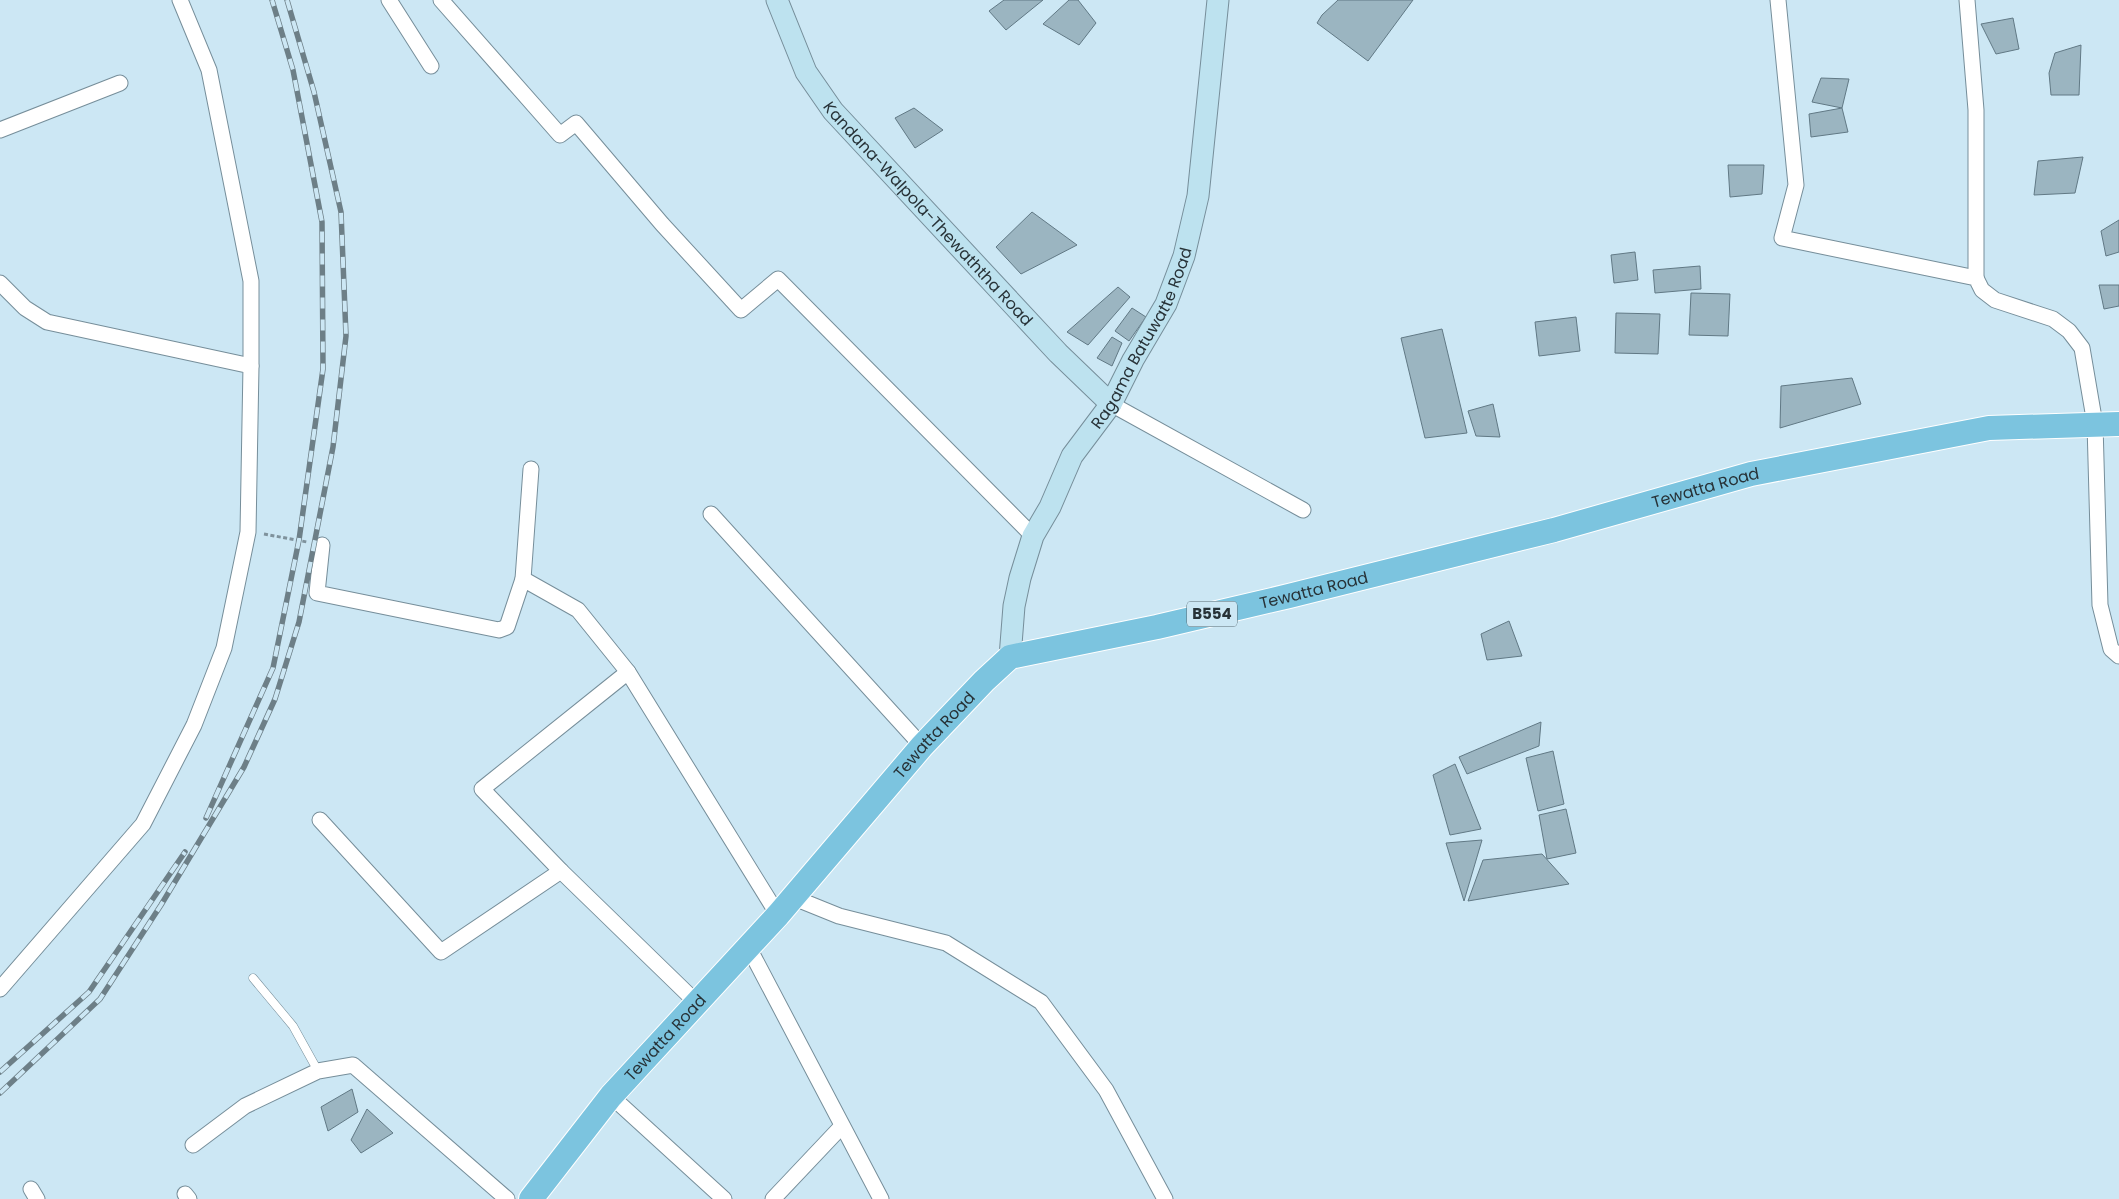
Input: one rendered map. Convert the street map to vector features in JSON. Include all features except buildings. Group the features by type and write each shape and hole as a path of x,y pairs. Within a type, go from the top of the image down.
{"main road":[{"name":"Tewatta Road","path":"531,1199 611,1096 749,948 922,746 984,681 1010,657 1156,627 1299,594 1554,530 1751,474 1989,428 2119,424"}],"street":[{"path":"0,989 143,824 194,725 224,648 248,532 251,281 209,70 180,0"},
{"path":"389,0 431,66"},
{"path":"441,0 560,134 576,123 662,224 741,310 778,279 1033,536"},
{"name":"Kandana-Walpola-Thewaththa Road","path":"777,0 806,72 833,111 1058,353 1111,404"},
{"name":"Ragama Batuwatte Road","path":"1010,657 1014,606 1020,578 1033,536 1050,508 1072,456 1111,404 1133,360 1166,304 1184,256 1198,196 1218,0"},
{"path":"1778,0 1796,185 1782,238 1976,278"},
{"path":"1967,0 1976,110 1976,278 1982,290 1995,300 2052,319 2069,330 2082,348 2095,424 2100,605 2111,649 2119,656"},
{"path":"0,130 120,83"},
{"path":"0,283 25,308 47,322 251,366"},
{"path":"1111,404 1303,510"},
{"path":"322,545 317,593 499,630 507,627 523,579 531,469"},
{"path":"711,514 922,746"},
{"path":"523,579 578,610 628,672 785,906 839,916 946,943 1041,1002 1106,1090 1165,1199"},
{"path":"628,672 482,789 561,871 697,1002"},
{"path":"320,820 441,952 561,871"},
{"path":"749,948 881,1199"},
{"path":"193,1145 245,1106 318,1071 353,1065 507,1199"},
{"path":"611,1096 724,1199"},
{"path":"773,1199 842,1126"}],"lane":[{"path":"253,978 293,1026 318,1071"}],"path":[{"path":"248,532 322,545"}],"railway":[{"path":"206,818 273,668 299,540 323,369 322,222 293,70 272,0"},
{"path":"0,1093 100,999 161,905 244,767 275,699 299,622 333,447 346,336 341,212 314,92 287,0"},
{"path":"0,1072 89,992 185,852"}]}
